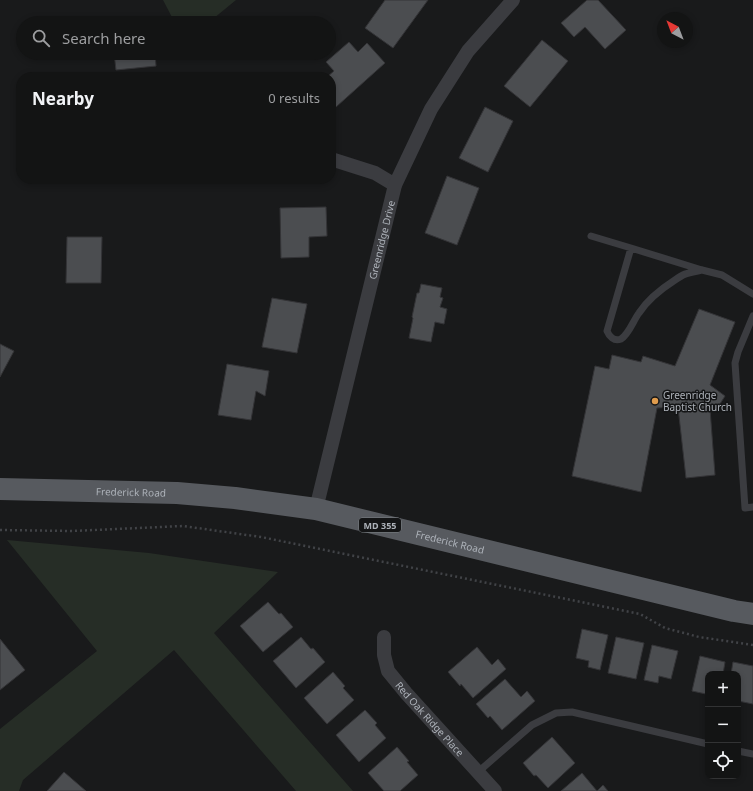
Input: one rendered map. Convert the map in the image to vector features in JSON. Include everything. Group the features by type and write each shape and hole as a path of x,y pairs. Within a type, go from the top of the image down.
{"main road":[{"name":"Frederick Road","path":"0,489 177,493 235,498 316,509 734,611 753,614"}],"street":[{"name":"Greenridge Drive","path":"316,509 395,185 431,109 468,50 514,0"},
{"path":"336,161 375,173 395,185"},
{"name":"Red Oak Ridge Place","path":"384,637 384,655 388,670 406,693 495,791"}],"lane":[{"path":"591,236 722,275 753,294"},
{"path":"631,248 607,331 608,335 613,339 618,340 625,335 639,312 650,299 664,287 684,275 702,270"},
{"path":"753,316 735,363 745,508 753,507"},
{"path":"478,772 532,725 556,713 572,712 705,743"},
{"path":"741,752 753,754"}],"path":[{"path":"0,530 72,532 183,526 261,537 640,614 665,628 699,637 753,645"}],"shaded area":[{"path":"163,0 236,0 217,16 171,16"},
{"path":"7,540 149,553 278,572 214,633 353,791 296,791 174,650 23,780 19,791 0,791 0,729 97,651"}],"building":[{"path":"385,0 428,0 393,48 365,28"},
{"path":"587,0 598,0 626,30 605,49 585,27 574,37 561,23"},
{"path":"542,40 568,61 530,107 504,86"},
{"path":"349,42 358,52 367,43 385,63 336,107 336,72 333,72 334,71 326,62 328,60 336,60 336,53"},
{"path":"115,60 156,60 156,66 116,70"},
{"path":"485,107 513,121 488,172 459,158"},
{"path":"447,176 479,188 457,245 425,233"},
{"path":"326,207 327,236 309,237 309,257 281,258 280,208"},
{"path":"67,237 102,237 101,283 66,283"},
{"path":"421,284 442,288 440,297 443,298 440,307 447,309 444,324 435,322 431,342 409,338 417,293 419,293"},
{"path":"272,298 307,304 297,353 262,347"},
{"name":"Greenridge Baptist Church","path":"699,309 735,322 710,385 725,396 718,407 710,409 715,475 686,478 678,407 657,408 641,492 572,476 595,366 609,369 612,355 641,362 643,356 675,366"},
{"path":"0,344 14,351 0,377"},
{"path":"227,364 269,371 265,396 256,391 251,420 218,415"},
{"path":"268,602 279,614 281,613 293,627 263,652 240,626"},
{"path":"582,629 608,635 600,670 588,667 589,661 576,658"},
{"path":"301,637 325,662 296,688 273,661"},
{"path":"616,637 644,643 636,679 608,673"},
{"path":"0,639 25,670 0,690"},
{"path":"652,645 678,651 671,679 659,676 658,683 644,680"},
{"path":"477,647 492,665 498,659 506,669 473,698 448,672"},
{"path":"700,656 725,662 724,671 705,671 705,694 692,691"},
{"path":"733,662 753,666 753,704 741,702 741,671 732,671"},
{"path":"333,672 345,686 343,688 354,700 327,724 304,698"},
{"path":"505,679 521,697 527,691 535,701 502,730 490,716 488,718 476,704"},
{"path":"365,710 377,723 375,725 386,738 359,762 336,735"},
{"path":"552,737 575,763 548,788 536,775 534,776 523,763"},
{"path":"397,747 418,775 400,791 384,791 368,773"},
{"path":"64,772 86,791 47,791"},
{"path":"582,773 597,791 561,791"},
{"path":"603,785 608,791 597,791"}],"place":[{"name":"Greenridge Baptist Church","path":"655,401"}]}
